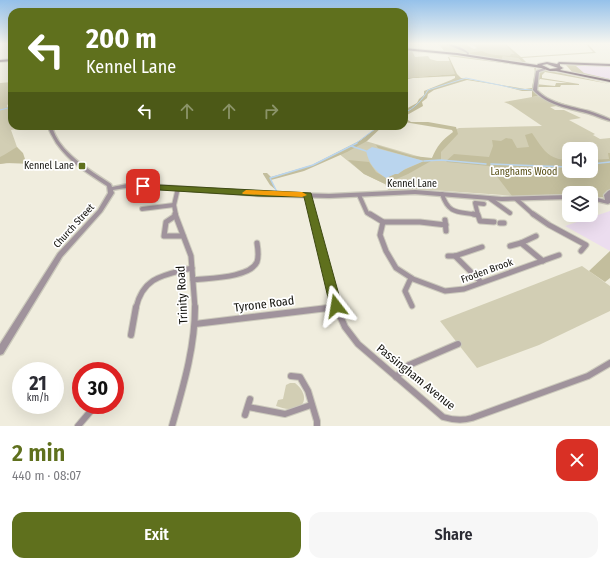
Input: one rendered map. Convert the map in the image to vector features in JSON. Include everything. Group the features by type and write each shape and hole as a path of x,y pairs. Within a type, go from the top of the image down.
{"main road":[{"path":"524,64 610,81"},
{"path":"541,67 549,64 577,74"},
{"path":"586,64 610,65"},
{"path":"556,70 560,67"}],"street":[{"path":"541,67 538,71 535,86 535,90 538,94 553,102 583,110 610,120"},
{"path":"52,130 56,140 76,164 110,185 111,189"},
{"name":"Kennel Lane","path":"111,189 132,186 308,195 359,195 403,192 516,199 562,197"},
{"name":"Trinity Road","path":"172,426 189,364 195,324 192,268 188,245 175,216 174,205 178,188"},
{"name":"Church Street","path":"0,351 60,255 100,211 108,200 111,189"},
{"path":"598,200 609,202 607,195 610,192"},
{"path":"442,194 445,204 452,211 478,215"},
{"name":"Passingham Avenue","path":"308,195 336,306 350,335 358,344 443,416 454,421 462,421 588,376 610,363"},
{"path":"359,195 367,213 383,222 420,222 446,225"},
{"path":"488,198 510,213"},
{"path":"516,199 525,209 536,217 586,245 581,251"},
{"path":"484,204 475,203 480,221 494,222"},
{"path":"142,210 174,205"},
{"path":"175,216 166,222 164,236 183,236"},
{"name":"Froden Brook","path":"383,222 380,235 386,251 396,268 410,278 438,289 453,291 464,290 481,282 559,255"},
{"path":"510,246 536,236"},
{"path":"521,242 543,260"},
{"path":"193,280 238,274 249,271 258,261 258,243"},
{"path":"448,256 455,256 482,247"},
{"path":"455,256 481,282"},
{"path":"131,335 141,290 146,283 162,275 192,268"},
{"path":"410,278 405,291 412,306"},
{"name":"Tyrone Road","path":"195,324 336,306"},
{"path":"396,377 409,365 458,344"},
{"path":"291,376 300,377 308,391 311,405 316,417 317,426"},
{"path":"245,415 250,399"},
{"path":"248,407 285,414 311,405"},
{"path":"78,426 88,414"}],"shaded area":[{"path":"570,64 610,66 610,81 576,73"},
{"path":"610,211 610,251 565,226 577,222 598,222 598,215"}],"green space":[{"path":"408,64 451,64 456,74 408,78"},
{"path":"451,64 452,64 457,74 461,78 525,89 532,88 535,72 534,67 536,68 533,87 538,96 532,97 532,91 522,91 499,85 467,80 434,90 428,94 427,98 422,102 423,106 408,114 408,108 417,103 424,95 424,91 451,80 455,78 455,76 408,79 408,78 455,74"},
{"path":"508,64 519,64 532,67"},
{"path":"610,64 610,66 576,66 584,73 610,79 610,81 573,73 566,65"},
{"path":"540,70 610,84 545,72 542,75 542,78 579,85 538,87 538,90 549,99 610,119 553,102 538,94 535,84 555,86 556,83 568,83 540,79 536,81 537,73"},
{"path":"8,82 8,130 11,130 25,163 19,162 0,164 0,83"},
{"path":"538,96 547,101 564,105 550,107 555,110 564,110 581,118 569,120 595,134 593,135 600,139 610,138 610,198 598,197 598,186 562,186 562,194 516,196 431,190 388,190 385,184 364,174 338,153 362,140 431,160 442,142 455,133 454,130 459,128 542,126 511,105 504,102"},
{"path":"408,120 411,122 428,122 456,127 458,134 441,152 441,160 431,161 408,174 385,184 364,174 348,160 369,162 376,172 386,178 424,161 378,148 376,145 413,156 432,158 440,144 453,132 452,130 408,123"},
{"path":"374,130 379,130 367,141 347,152 304,171 271,180 276,190 270,185 263,174 267,173 271,177 312,165 361,140"},
{"name":"Langhams Wood","path":"532,133 543,149 551,156 562,159 562,178 598,178 598,160 609,159 608,153 610,153 610,192 608,198 598,197 598,186 562,186 562,194 512,196 489,166 446,161 454,154 489,157 493,146 492,140 501,141 506,138 512,139 517,148 529,147 525,135"},
{"path":"17,147 23,153 26,162 34,164 0,164 0,157"},
{"path":"610,251 610,278 605,282 589,271"},
{"path":"582,266 610,286 610,311 539,345 477,368 440,321"},
{"path":"295,383 302,391 304,396 303,403 300,406 289,409 276,406 278,400 283,399 286,385"}],"water":[{"path":"372,147 424,161 405,169 398,174 386,178 376,170 369,160 366,151"}],"waterway":[{"path":"408,111 418,103 428,90 466,78 518,89 533,90"},
{"path":"0,110 8,108"},
{"path":"355,144 374,130"},
{"path":"351,146 355,144"},
{"path":"277,192 270,178 313,165 351,146"},
{"path":"351,146 366,151"},
{"path":"424,161 441,160 486,164"},
{"path":"598,163 610,162"},
{"path":"491,164 562,167"}],"slow traffic":[{"path":"246,193 302,195"}],"place":[{"name":"Kennel Lane","path":"82,166"}],"route":[{"path":"143,186 258,194 308,195 336,306"}]}
